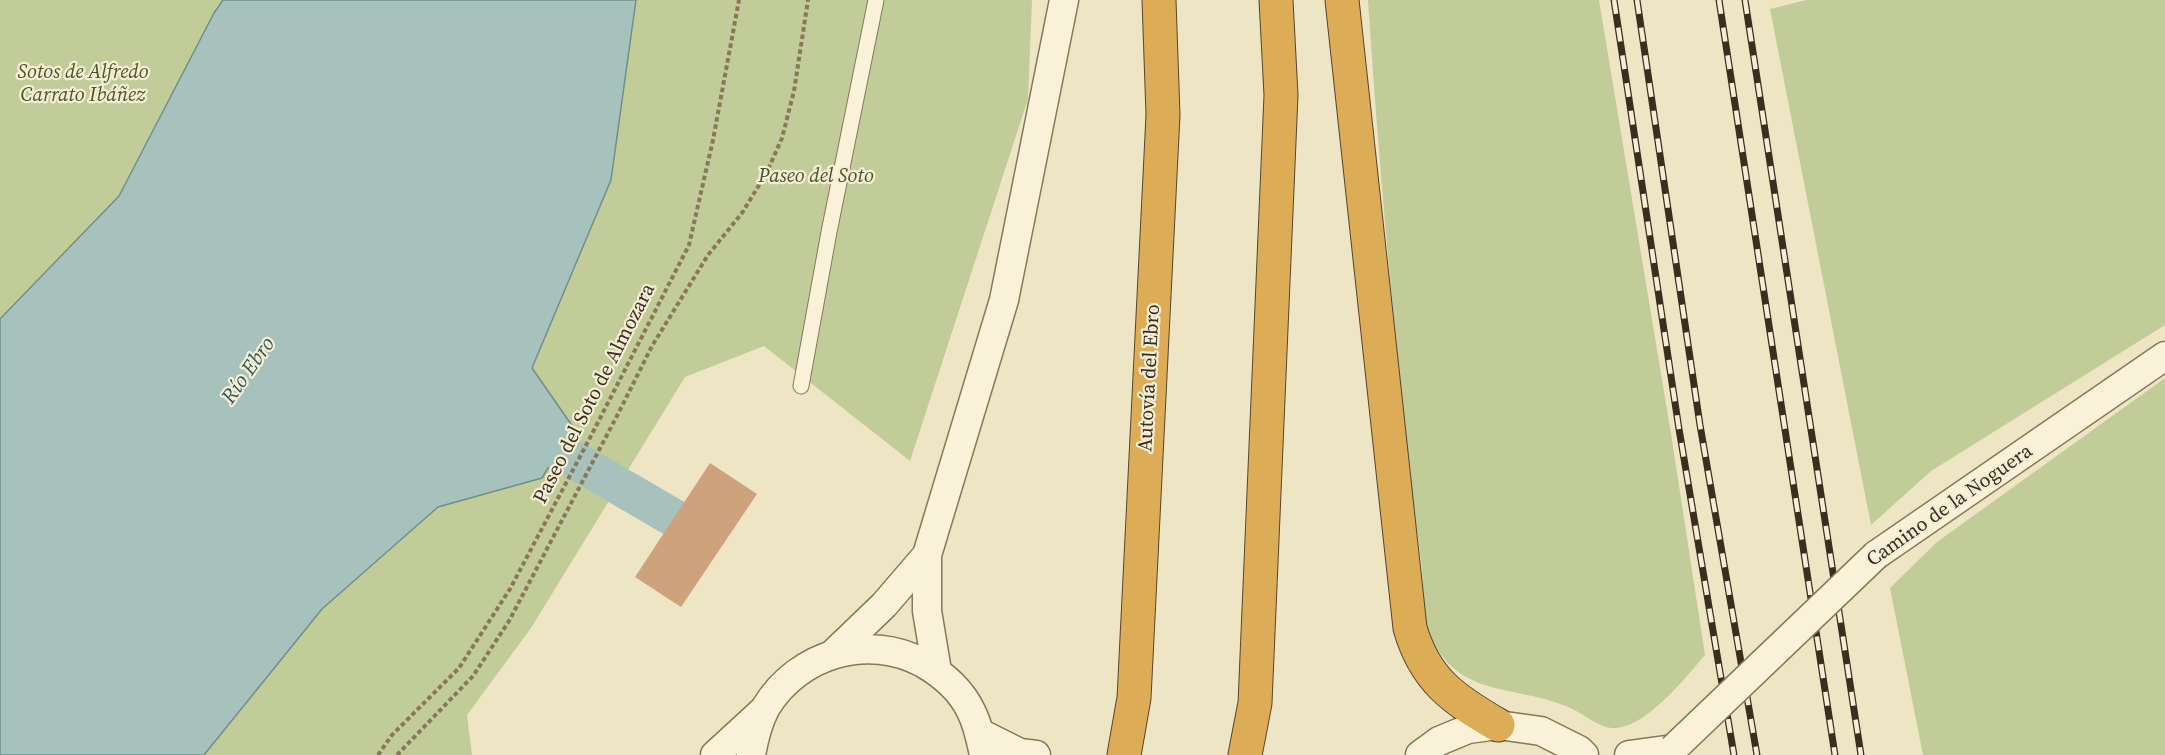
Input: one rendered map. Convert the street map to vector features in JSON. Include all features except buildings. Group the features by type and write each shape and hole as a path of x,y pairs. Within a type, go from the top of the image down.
{"highway":[{"name":"Autovía del Ebro","path":"1124,755 1134,698 1163,115 1159,0"},
{"path":"1245,755 1255,703 1280,107 1276,0"},
{"path":"1342,0 1410,628 1424,665 1438,683 1453,697 1498,725"}],"street":[{"path":"937,671 927,610 927,555 1004,300 1064,0"},
{"name":"Camino de la Noguera","path":"1629,755 1672,752 1876,555 2165,356"},
{"path":"833,654 884,605 927,555"},
{"path":"715,755 765,709 781,687 801,669 833,654 860,649 887,651 913,658 937,671 956,688 970,710 982,744 1028,754"},
{"path":"751,755 756,731 765,709"},
{"path":"1420,755 1439,741 1468,729 1498,725 1541,731 1581,753 1610,755"}],"lane":[{"path":"801,386 829,232 876,0"}],"path":[{"name":"Paseo del Soto de Almozara","path":"378,755 392,735 459,668 510,589 689,245 713,140 739,0"},
{"name":"Paseo del Soto de Almozara","path":"397,755 473,676 509,621 652,346 708,255 742,213 766,172 782,138 794,91 808,0"}],"green space":[{"name":"Sotos de Alfredo Carrato Ibáñez","path":"0,0 223,0 214,13 119,196 0,319"},
{"name":"Paseo del Soto","path":"636,0 1032,0 1028,99 910,461 764,346 685,377 531,628 467,715 472,755 204,755 322,609 438,507 542,478 573,428 532,369 611,180"},
{"path":"1368,0 1599,0 1705,655 1663,701 1637,721 1624,727 1606,727 1562,705 1494,688 1466,677 1443,657 1427,628 1423,615 1422,567 1393,314"},
{"path":"1806,0 2165,0 2165,325 1931,471 1871,525 1770,9"},
{"path":"2165,378 2165,755 1923,755 1890,588 1937,542"}],"water":[{"name":"Río Ebro","path":"223,0 636,0 611,180 532,368 573,427 542,478 438,507 322,609 204,755 0,755 0,319 119,196 214,13"}],"waterway":[{"path":"559,451 674,518"}],"railway":[{"path":"1614,0 1679,429 1734,755"},
{"path":"1637,0 1700,425 1757,755"},
{"path":"1719,0 1835,755"},
{"path":"1745,0 1861,755"}]}
